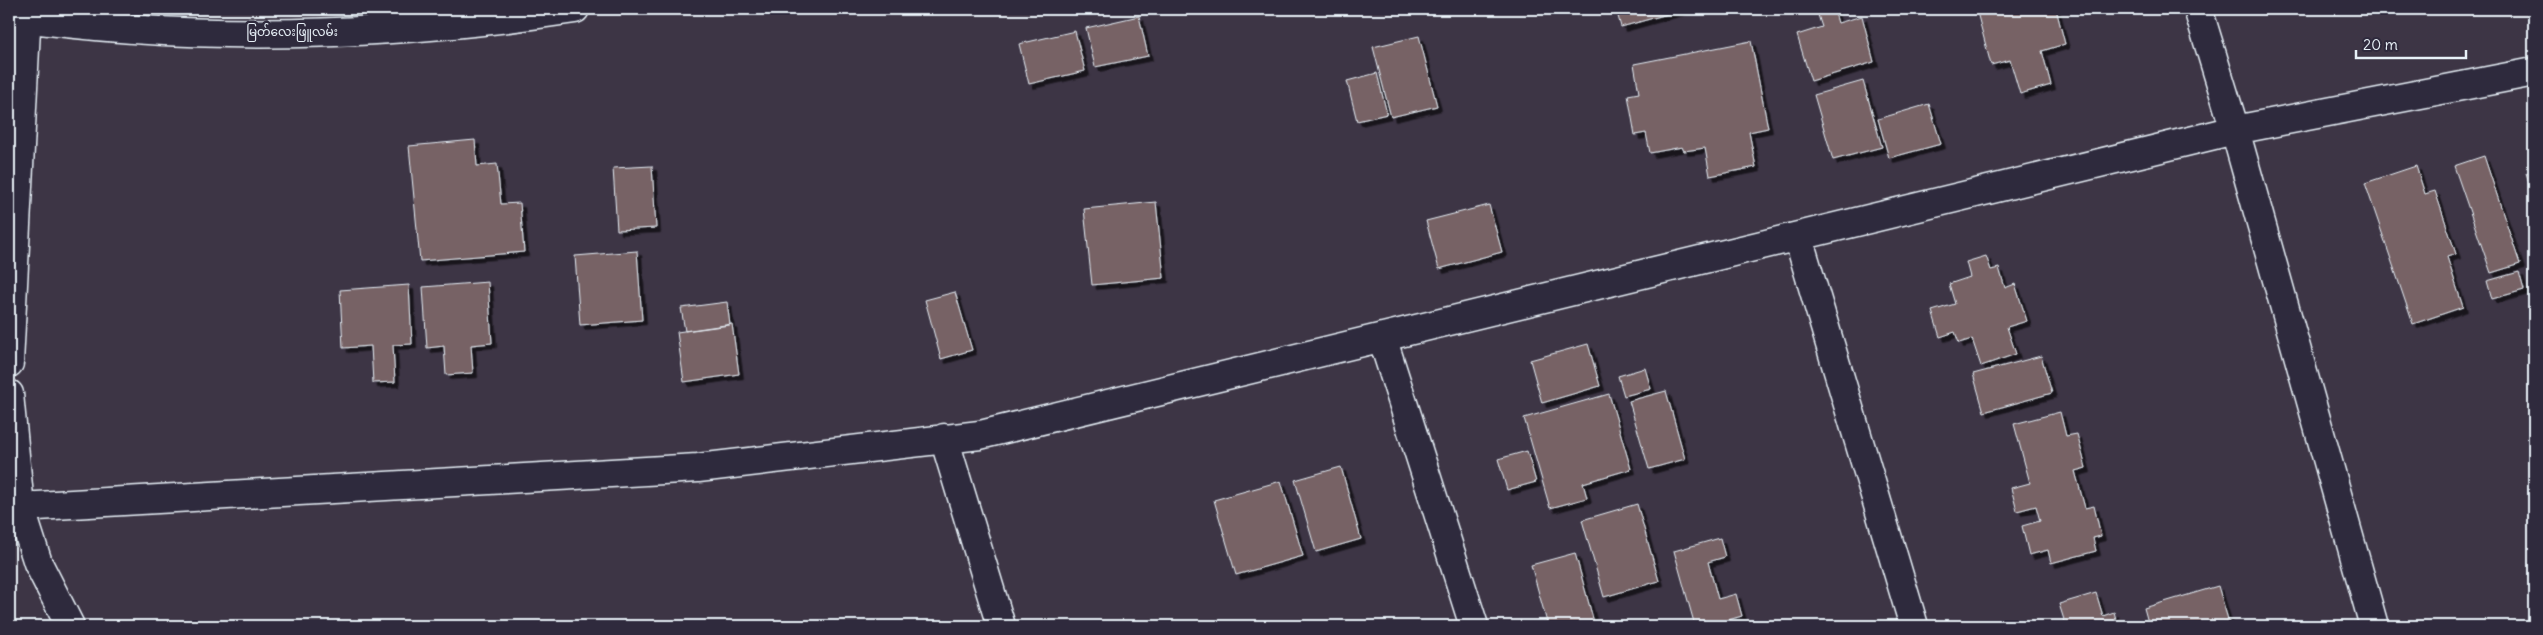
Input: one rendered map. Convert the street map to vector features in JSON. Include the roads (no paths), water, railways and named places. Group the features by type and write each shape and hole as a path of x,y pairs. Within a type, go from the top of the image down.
{"street":[{"name":"မြတ်လေးဖြူလမ်း","path":"21,14 181,33 348,32 575,9"},
{"path":"2198,9 2374,626"},
{"path":"9,362 21,14"},
{"path":"20,507 698,468 980,435 2234,130 2534,72"},
{"path":"1798,237 1914,626"},
{"path":"1382,337 1474,626"},
{"path":"9,394 20,507 38,563 70,626"},
{"path":"944,438 1001,626"}]}
